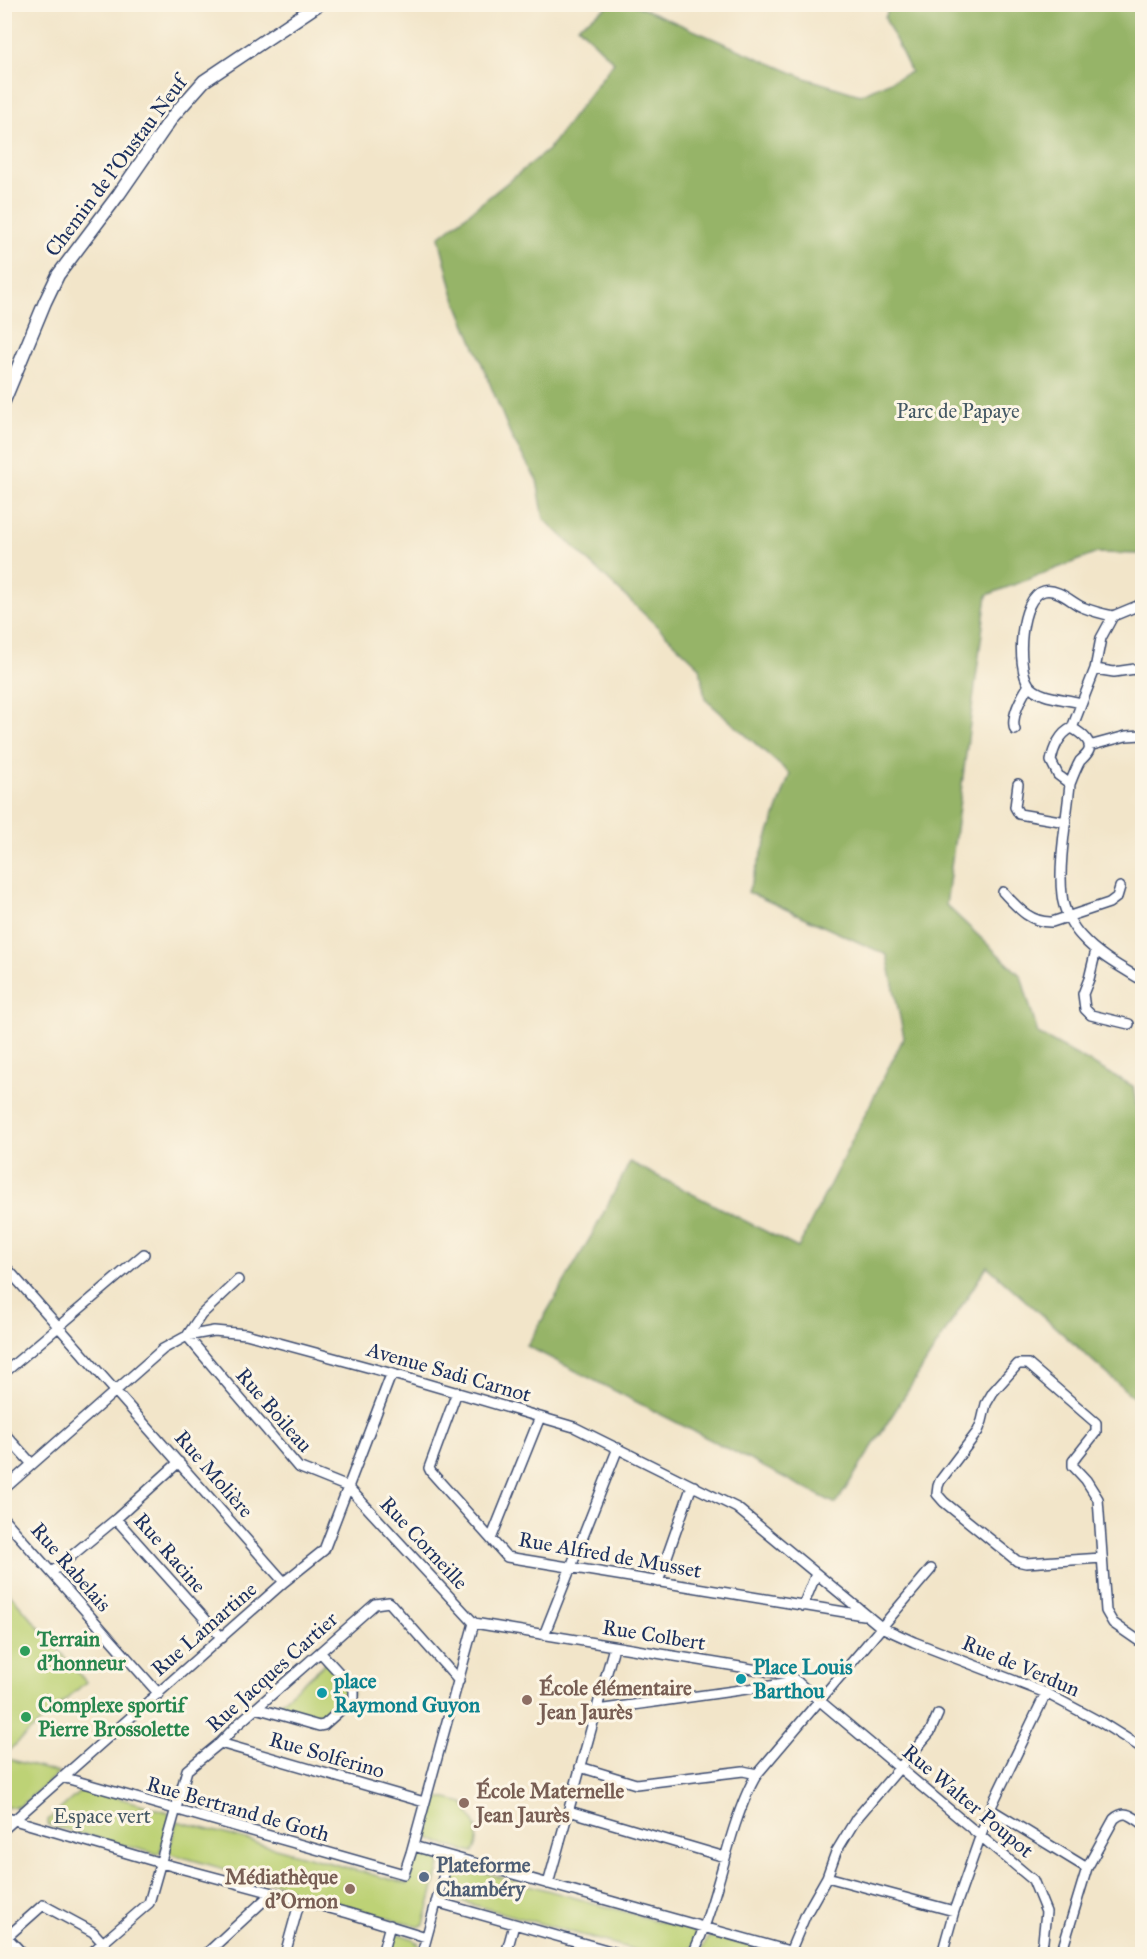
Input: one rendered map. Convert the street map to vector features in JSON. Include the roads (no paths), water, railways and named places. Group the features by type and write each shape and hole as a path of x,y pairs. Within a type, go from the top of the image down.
{"street":[{"name":"Chemin de l'Oustau Neuf","path":"4,401 58,275 173,117 204,81 319,4"},
{"path":"1080,703 1051,697 1029,685 1022,662 1024,624 1030,603 1040,593 1046,591 1059,594 1080,606 1113,616 1143,604"},
{"path":"1070,784 1058,775 1051,761 1058,742 1065,732 1072,728 1095,669 1101,638 1113,616"},
{"path":"1095,669 1114,672 1143,668"},
{"path":"1015,730 1013,725 1029,685"},
{"path":"1072,728 1088,742 1089,751 1076,769 1070,784 1062,871 1062,897 1069,916 1082,937 1096,950 1143,980"},
{"path":"1089,746 1126,736 1143,735"},
{"path":"1018,784 1015,807 1019,814 1066,822"},
{"path":"1002,892 1022,913 1044,922 1052,922 1109,903 1117,897 1120,887"},
{"path":"1096,950 1083,994 1085,1010 1091,1015 1129,1024"},
{"path":"4,1373 144,1254"},
{"name":"Rue Molière","path":"4,1265 284,1582"},
{"path":"187,1336 201,1315 238,1280"},
{"name":"Avenue Sadi Carnot","path":"4,1489 163,1349 187,1336 214,1331 246,1334 574,1427 737,1508 881,1627"},
{"name":"Rue Boileau","path":"187,1336 298,1467 348,1487"},
{"path":"1102,1558 1026,1563 1017,1561 937,1494 940,1481 978,1431 986,1404 993,1392 1018,1364 1028,1365 1096,1423 1096,1432 1073,1461 1073,1466 1098,1499 1108,1614 1117,1626 1143,1643"},
{"name":"Rue Lamartine","path":"4,1829 9,1818 62,1777 284,1582 324,1550 393,1374"},
{"name":"Rue Alfred de Musset","path":"457,1392 429,1468 507,1557 866,1616"},
{"path":"491,1539 540,1417"},
{"path":"4,1433 32,1464"},
{"path":"544,1635 618,1448"},
{"path":"52,1572 116,1519 179,1462"},
{"path":"658,1582 690,1491 694,1486"},
{"name":"Rue Corneille","path":"348,1487 474,1623"},
{"name":"Rue Rabelais","path":"4,1519 159,1694"},
{"name":"Rue Racine","path":"116,1519 222,1638"},
{"path":"693,1954 705,1929 724,1857 747,1790 757,1774 931,1569"},
{"path":"803,1606 816,1574"},
{"name":"Rue Jacques Cartier","path":"90,1954 149,1903 187,1770 375,1604 388,1602 459,1681"},
{"path":"474,1623 413,1846 795,1953 806,1914 827,1876 836,1852 856,1820 899,1766 930,1732 938,1714"},
{"name":"Rue Colbert","path":"474,1623 789,1675 820,1700"},
{"name":"Rue de Verdun","path":"881,1627 1046,1693 1143,1748"},
{"path":"548,1884 614,1647"},
{"path":"256,1708 319,1726 324,1725 354,1698 355,1693 354,1689 320,1652"},
{"path":"597,1710 798,1682"},
{"path":"942,1954 954,1911 990,1809 1046,1693"},
{"name":"Rue Walter Poupot","path":"820,1700 1033,1880 1046,1912 1043,1941 1039,1954"},
{"name":"Rue Solferino","path":"220,1743 424,1802"},
{"path":"580,1767 636,1784 743,1771 757,1774"},
{"name":"Rue Bertrand de Goth","path":"62,1777 404,1874 413,1846"},
{"path":"990,1809 1088,1868"},
{"path":"569,1811 724,1857"},
{"path":"1061,1954 1088,1868 1114,1819 1124,1813 1130,1814 1143,1823"},
{"path":"9,1818 426,1937"},
{"path":"422,1954 449,1856"},
{"path":"827,1876 954,1911"},
{"path":"206,1954 272,1893"},
{"path":"285,1954 300,1900"},
{"path":"436,1902 592,1950 621,1954"},
{"path":"23,1954 6,1936 43,1905 93,1932 103,1943"},
{"path":"382,1954 390,1925"},
{"path":"506,1954 514,1925"}],"place":[{"name":"Terrain d'honneur","path":"25,1651"},
{"name":"Place Louis Barthou","path":"741,1679"},
{"name":"place Raymond Guyon","path":"322,1693"},
{"name":"École élémentaire Jean Jaurès","path":"527,1700"},
{"name":"Complexe sportif Pierre Brossolette","path":"26,1717"},
{"name":"École Maternelle Jean Jaurès","path":"464,1803"},
{"name":"Plateforme Chambéry","path":"424,1877"},
{"name":"Médiathèque d’Ornon","path":"350,1889"}],"park label":[{"name":"Parc de Papaye","path":"958,411"},
{"name":"Espace vert","path":"102,1816"}]}
